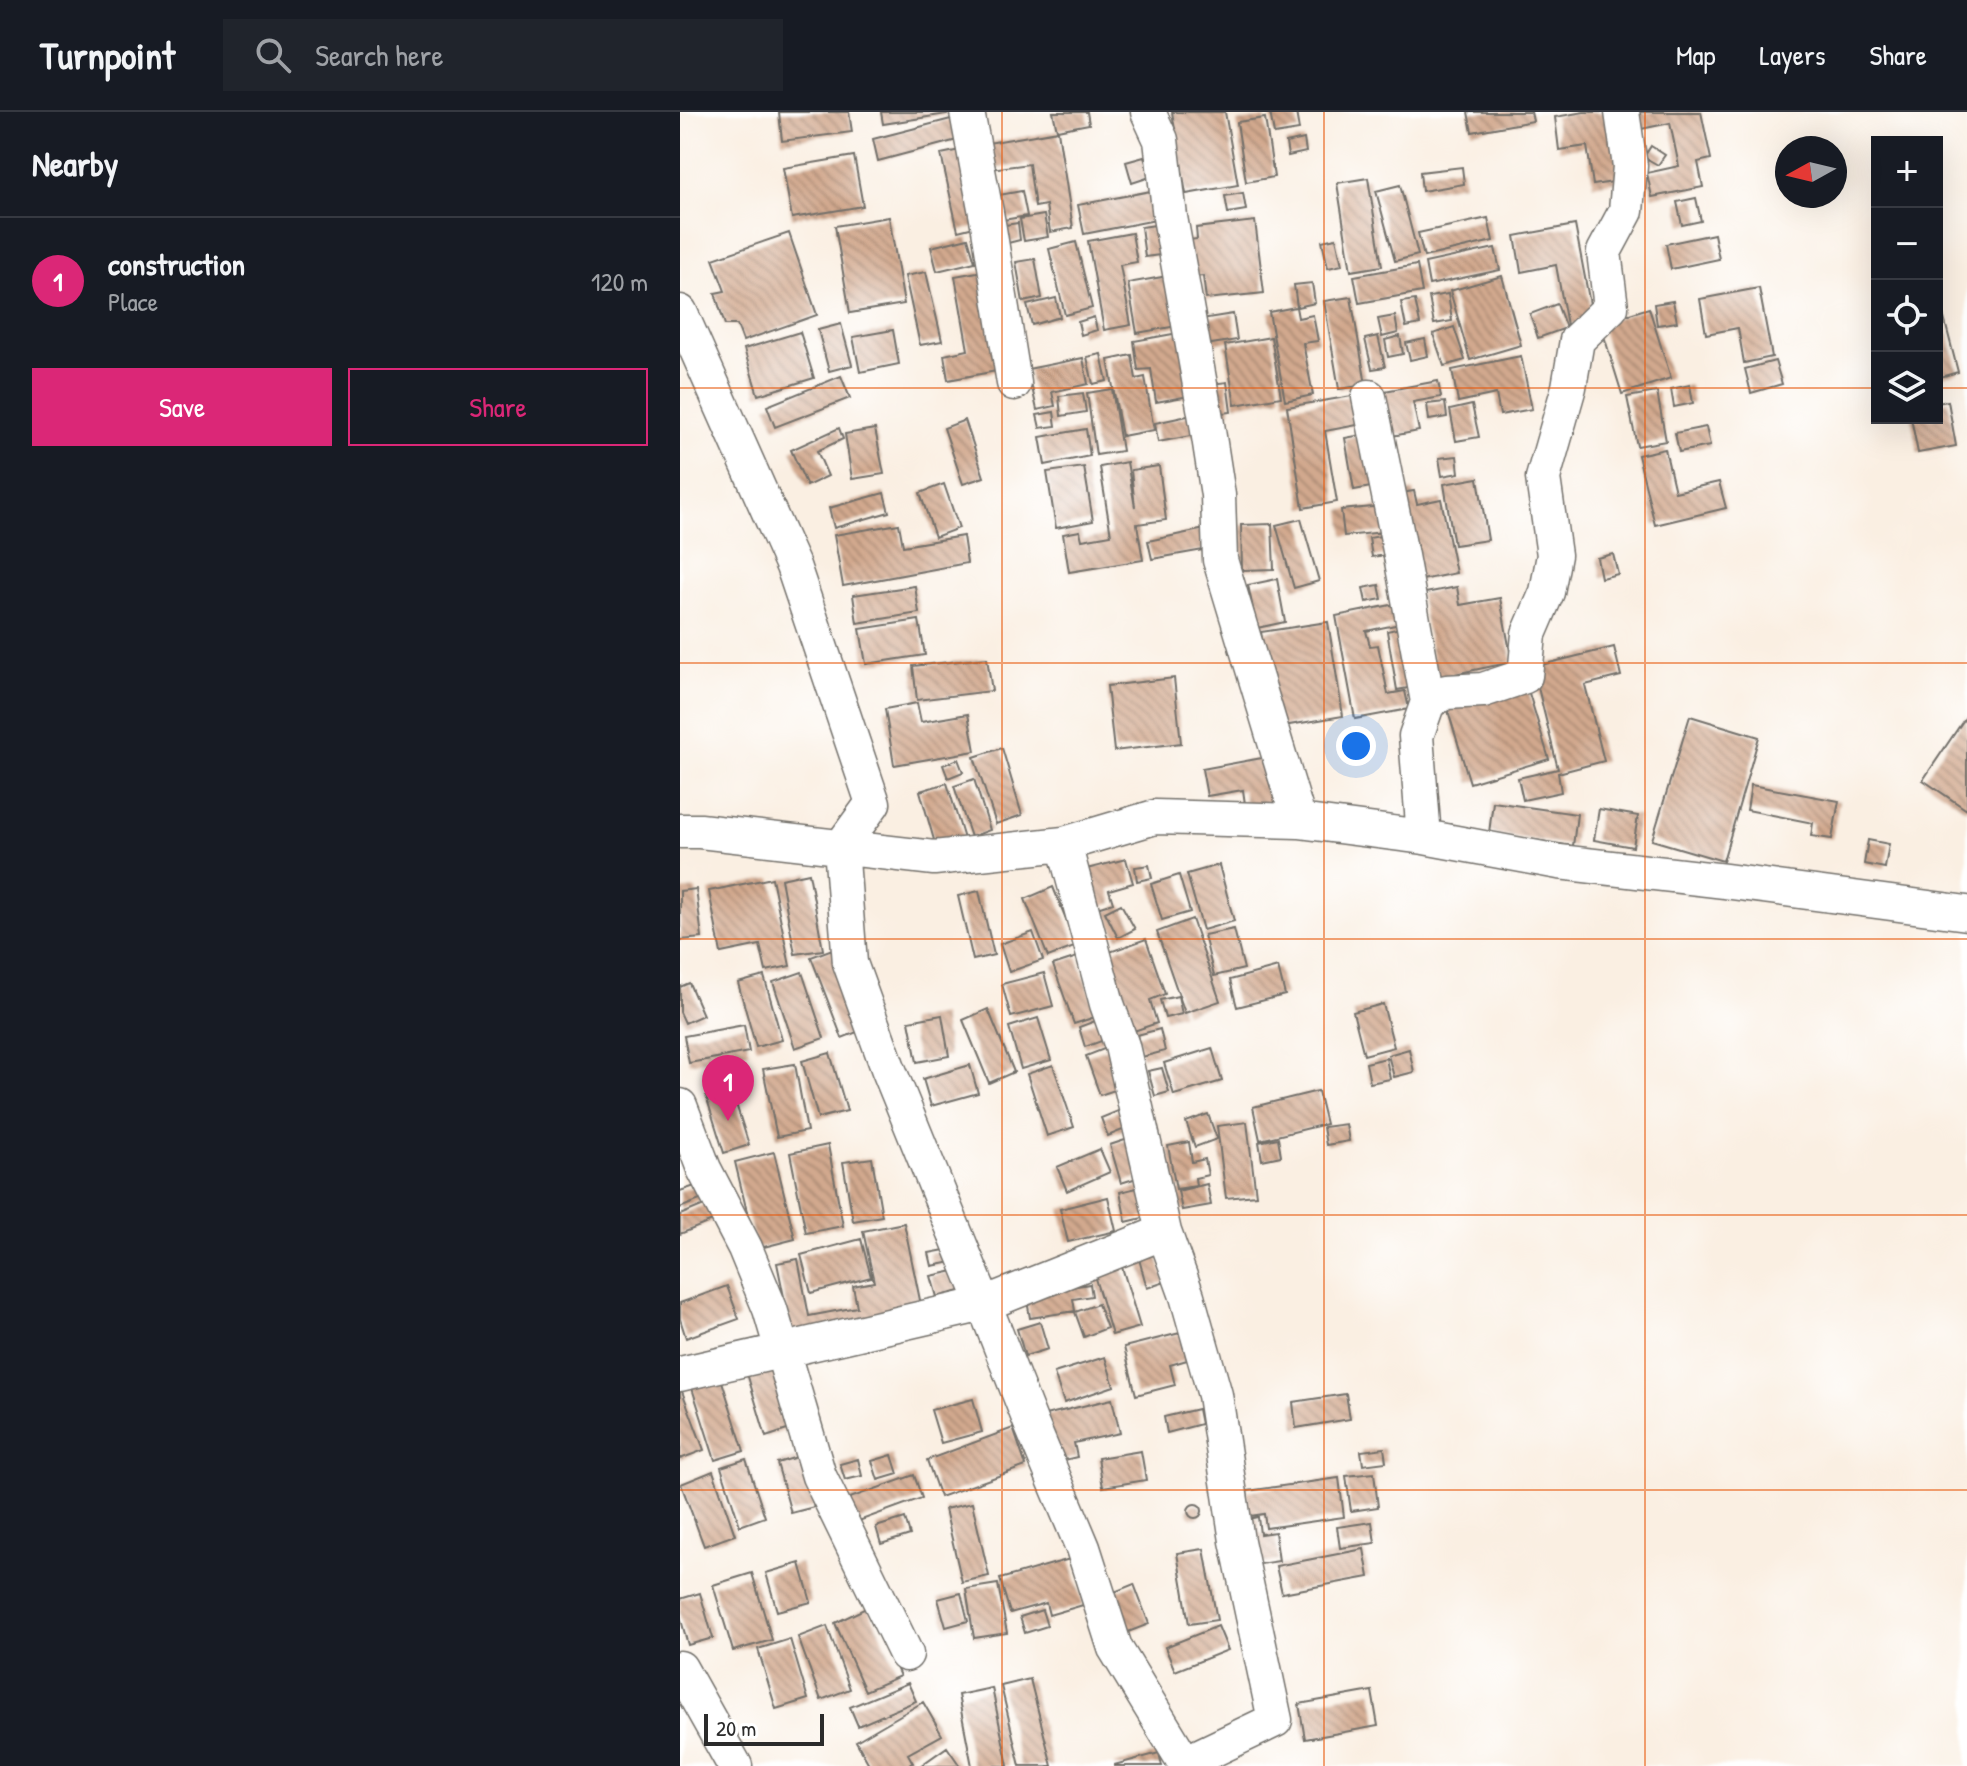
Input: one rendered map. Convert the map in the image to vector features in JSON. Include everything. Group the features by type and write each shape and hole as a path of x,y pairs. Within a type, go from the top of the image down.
{"street":[{"path":"967,112 1014,383"},
{"path":"1148,112 1161,140 1170,217 1207,424 1218,495 1220,560 1299,821"},
{"path":"1428,702 1446,692 1483,690 1525,676 1529,634 1547,592 1554,555 1543,478 1569,387 1577,340 1611,307 1604,252 1626,211 1630,166 1622,112"},
{"path":"680,312 793,566 873,803 841,847 850,963 888,1068 1083,1548 1115,1648 1185,1763 1275,1720 1237,1541 1215,1395 1187,1296 1164,1232 1122,1046 1107,1004 1064,844"},
{"path":"1369,397 1428,702 1416,736 1424,837"},
{"path":"680,831 934,858 1064,844 1155,817 1299,821 1424,837 1559,862 1967,913"},
{"path":"680,1106 704,1169 745,1248 770,1309 819,1476 906,1654"},
{"path":"680,1374 984,1304 1164,1232"},
{"path":"680,1668 735,1766"}],"building":[{"path":"779,112 849,112 852,132 782,141"},
{"path":"881,112 947,112 947,114 883,124"},
{"path":"1053,112 1087,112 1089,124 1057,130"},
{"path":"1172,112 1225,112 1238,185 1186,194"},
{"path":"1270,112 1296,112 1299,130 1274,134"},
{"path":"1468,112 1531,112 1533,121 1472,132"},
{"path":"1609,112 1620,181 1593,185 1587,146 1559,150 1555,117"},
{"path":"1638,112 1701,112 1711,159 1698,162 1703,187 1652,197 1647,173 1679,166 1670,123 1641,129"},
{"path":"1265,118 1274,177 1246,182 1237,122"},
{"path":"951,119 957,140 878,161 873,139"},
{"path":"1058,131 1073,228 1050,232 1046,205 1035,207 1029,164 991,169 988,143"},
{"path":"1304,139 1306,152 1288,156 1286,143"},
{"path":"1651,146 1665,155 1658,165 1644,157"},
{"path":"965,149 982,225 958,231 941,154"},
{"path":"854,156 863,206 792,218 783,168"},
{"path":"1144,157 1150,177 1132,183 1126,162"},
{"path":"1462,167 1464,184 1422,191 1420,172"},
{"path":"1368,178 1382,266 1351,271 1337,183"},
{"path":"1400,185 1418,255 1395,261 1376,191"},
{"path":"1156,190 1161,219 1084,234 1078,205"},
{"path":"1022,191 1027,216 1003,220 999,195"},
{"path":"1243,193 1246,210 1228,213 1225,196"},
{"path":"1696,198 1701,221 1682,225 1677,202"},
{"path":"1044,215 1048,237 1024,241 1020,219"},
{"path":"889,217 904,304 850,313 835,226"},
{"path":"1488,218 1493,241 1424,257 1418,233"},
{"path":"1255,221 1264,293 1206,299 1203,276 1187,277 1183,241 1197,239 1196,228"},
{"path":"1018,223 1020,240 1008,243 1005,225"},
{"path":"1163,224 1167,254 1145,257 1141,227"},
{"path":"1575,225 1593,320 1567,325 1556,265 1521,272 1515,236"},
{"path":"789,233 817,315 743,341 737,325 725,325 715,293 725,291 713,259"},
{"path":"1132,233 1137,262 1120,265 1131,325 1104,330 1088,241"},
{"path":"1714,234 1719,259 1671,269 1666,244"},
{"path":"968,238 975,262 937,271 931,247"},
{"path":"1336,238 1342,265 1328,268 1322,241"},
{"path":"1076,242 1092,308 1065,315 1049,249"},
{"path":"1495,248 1500,270 1429,285 1425,263"},
{"path":"1035,259 1042,298 1023,302 1016,262"},
{"path":"1417,265 1422,292 1359,303 1354,276"},
{"path":"983,271 1002,370 948,380 944,355 968,350 955,276"},
{"path":"926,272 942,341 920,345 905,276"},
{"path":"1168,276 1177,326 1137,333 1128,283"},
{"path":"1502,276 1521,345 1470,360 1450,291"},
{"path":"1312,283 1315,303 1297,307 1294,285"},
{"path":"1759,288 1772,357 1744,363 1738,328 1706,334 1700,299"},
{"path":"1448,294 1452,321 1434,324 1429,297"},
{"path":"1351,297 1366,385 1339,389 1324,301"},
{"path":"1056,298 1060,317 1032,325 1027,305"},
{"path":"1415,300 1420,324 1406,327 1401,302"},
{"path":"1673,301 1677,322 1657,325 1654,304"},
{"path":"1557,304 1566,328 1538,338 1530,314"},
{"path":"1296,307 1298,318 1313,315 1318,341 1303,343 1313,395 1285,401 1269,312"},
{"path":"1649,308 1671,378 1622,394 1600,323"},
{"path":"1233,314 1237,340 1205,345 1201,319"},
{"path":"1943,314 1958,372 1943,376"},
{"path":"1395,316 1398,333 1382,337 1378,319"},
{"path":"1094,317 1097,330 1081,335 1078,322"},
{"path":"841,324 852,365 829,371 818,330"},
{"path":"1454,327 1465,360 1444,366 1433,334"},
{"path":"893,330 899,364 860,372 853,337"},
{"path":"800,332 814,378 758,395 744,349"},
{"path":"1184,332 1195,395 1156,402 1151,369 1138,370 1134,341"},
{"path":"1378,336 1385,367 1372,369 1365,339"},
{"path":"1400,336 1403,354 1388,357 1385,340"},
{"path":"1271,337 1281,397 1235,405 1225,345"},
{"path":"1425,339 1428,356 1410,360 1406,343"},
{"path":"1101,354 1107,381 1093,384 1087,357"},
{"path":"1132,355 1136,379 1145,377 1154,430 1122,436 1108,360"},
{"path":"1521,356 1532,409 1500,415 1496,394 1458,402 1452,370"},
{"path":"1083,358 1088,384 1052,392 1055,406 1037,410 1028,369"},
{"path":"1775,361 1782,384 1751,393 1745,369"},
{"path":"841,376 850,398 775,427 767,406"},
{"path":"1438,381 1441,397 1413,402 1419,431 1381,438 1374,393"},
{"path":"1227,382 1231,412 1214,414 1211,384"},
{"path":"1690,385 1693,403 1674,407 1671,389"},
{"path":"1112,389 1122,451 1096,455 1087,393"},
{"path":"1657,392 1666,441 1637,446 1627,397"},
{"path":"1083,393 1086,412 1061,416 1059,396"},
{"path":"1364,394 1368,423 1325,431 1337,502 1303,508 1287,407"},
{"path":"1948,401 1956,446 1918,453 1912,424 1943,424 1943,402"},
{"path":"1445,402 1447,417 1429,420 1427,404"},
{"path":"1472,405 1479,437 1456,441 1450,410"},
{"path":"1054,412 1056,426 1040,428 1037,415"},
{"path":"1197,414 1201,434 1158,442 1155,423"},
{"path":"965,420 984,477 963,484 944,428"},
{"path":"1706,427 1710,446 1679,452 1675,433"},
{"path":"839,428 843,439 817,451 828,476 807,486 791,450"},
{"path":"875,429 884,474 852,479 845,434"},
{"path":"1086,429 1090,456 1045,465 1040,437"},
{"path":"1373,433 1382,485 1354,490 1345,438"},
{"path":"1665,449 1675,492 1719,482 1726,508 1655,525 1638,455"},
{"path":"1457,456 1459,473 1442,476 1439,458"},
{"path":"1127,462 1135,507 1131,470 1159,466 1166,520 1137,524 1143,560 1069,572 1063,534 1080,531 1082,540 1111,535 1100,467"},
{"path":"1084,467 1093,521 1056,528 1047,472"},
{"path":"1478,478 1488,540 1454,545 1444,484"},
{"path":"944,484 959,528 935,537 920,493"},
{"path":"1414,491 1417,504 1441,499 1456,573 1412,582 1394,494"},
{"path":"884,493 889,512 834,528 829,508"},
{"path":"1383,506 1385,532 1344,536 1341,510"},
{"path":"1301,519 1319,581 1294,588 1276,525"},
{"path":"899,524 903,546 963,536 967,563 843,586 834,535"},
{"path":"1272,524 1274,569 1242,570 1241,525"},
{"path":"1205,529 1209,549 1152,559 1148,541"},
{"path":"1392,534 1395,554 1372,557 1369,538"},
{"path":"1613,554 1618,574 1601,578 1597,558"},
{"path":"1277,579 1285,622 1257,628 1248,585"},
{"path":"1379,585 1382,599 1366,602 1363,588"},
{"path":"915,586 919,613 857,623 853,595"},
{"path":"1457,587 1460,605 1500,598 1512,662 1436,678 1420,594"},
{"path":"1401,603 1405,623 1366,631 1370,646 1378,645 1388,694 1405,691 1409,709 1355,719 1336,616"},
{"path":"919,620 925,655 866,664 860,629"},
{"path":"1328,622 1343,716 1277,727 1261,632"},
{"path":"1409,626 1419,686 1397,690 1387,631"},
{"path":"1614,647 1621,676 1585,685 1604,761 1558,773 1561,792 1523,800 1518,778 1558,769 1533,667"},
{"path":"987,658 992,691 917,700 913,666"},
{"path":"1174,678 1181,743 1114,751 1107,686"},
{"path":"1525,680 1549,759 1470,783 1446,704"},
{"path":"917,703 921,722 968,714 975,751 894,765 885,709"},
{"path":"1967,715 1967,810 1923,780"},
{"path":"1690,716 1759,737 1723,861 1652,840"},
{"path":"1002,748 1022,815 996,824 974,757"},
{"path":"1273,756 1281,805 1246,811 1243,790 1207,796 1202,769"},
{"path":"958,759 963,772 948,778 943,765"},
{"path":"974,779 990,830 971,837 954,786"},
{"path":"947,783 964,839 936,847 920,791"},
{"path":"1751,785 1839,801 1832,839 1811,836 1813,823 1747,810"},
{"path":"1493,802 1577,814 1573,846 1489,833"},
{"path":"1599,809 1638,816 1633,847 1594,840"},
{"path":"1868,840 1889,844 1885,868 1864,864"},
{"path":"1126,859 1133,883 1109,890 1113,903 1090,910 1079,871"},
{"path":"1149,865 1152,878 1137,881 1135,867"},
{"path":"1219,865 1234,921 1203,930 1187,874"},
{"path":"809,873 823,950 795,954 781,879"},
{"path":"1179,875 1190,912 1162,920 1151,884"},
{"path":"772,878 790,966 766,971 760,945 721,953 709,891"},
{"path":"1053,887 1077,946 1048,957 1025,899"},
{"path":"696,889 702,938 680,940 680,891"},
{"path":"979,891 994,955 973,960 958,896"},
{"path":"1121,904 1135,929 1118,938 1105,912"},
{"path":"1192,919 1220,1001 1185,1013 1157,932"},
{"path":"1234,929 1244,969 1214,976 1204,935"},
{"path":"1033,932 1043,960 1009,972 1000,944"},
{"path":"1146,939 1165,994 1150,1000 1157,1023 1131,1032 1104,954"},
{"path":"835,948 865,1029 842,1038 811,957"},
{"path":"1077,957 1098,1016 1074,1024 1053,965"},
{"path":"1278,967 1285,995 1237,1007 1230,980"},
{"path":"802,972 824,1038 795,1048 773,982"},
{"path":"1044,973 1053,1006 1011,1017 1002,984"},
{"path":"764,976 782,1040 756,1047 738,983"},
{"path":"689,983 703,1015 685,1023 680,1012 680,987"},
{"path":"1178,996 1182,1014 1165,1018 1160,1000"},
{"path":"1383,1004 1394,1047 1364,1055 1353,1012"},
{"path":"988,1009 1014,1072 989,1083 963,1020"},
{"path":"942,1015 949,1056 917,1062 909,1021"},
{"path":"1038,1018 1051,1060 1021,1069 1009,1027"},
{"path":"1103,1018 1110,1038 1085,1047 1079,1027"},
{"path":"744,1025 749,1052 689,1063 684,1036"},
{"path":"1160,1029 1165,1051 1142,1057 1137,1035"},
{"path":"1109,1047 1124,1087 1100,1095 1086,1056"},
{"path":"1212,1048 1222,1081 1174,1095 1164,1063"},
{"path":"1409,1049 1414,1072 1394,1077 1388,1055"},
{"path":"830,1053 847,1111 818,1118 802,1061"},
{"path":"1386,1058 1390,1079 1370,1083 1366,1063"},
{"path":"795,1064 807,1131 777,1137 763,1069"},
{"path":"970,1065 978,1093 931,1106 923,1079"},
{"path":"1053,1065 1074,1127 1047,1136 1027,1074"},
{"path":"1162,1068 1169,1092 1155,1096 1148,1071"},
{"path":"731,1088 749,1145 724,1153 706,1096"},
{"path":"1318,1091 1326,1124 1260,1140 1253,1107"},
{"path":"1123,1109 1130,1127 1108,1136 1101,1118"},
{"path":"1208,1114 1217,1139 1195,1147 1186,1122"},
{"path":"1247,1122 1256,1195 1226,1198 1217,1126"},
{"path":"1346,1124 1349,1141 1326,1145 1323,1127"},
{"path":"1278,1138 1281,1156 1262,1160 1259,1142"},
{"path":"1128,1139 1140,1177 1121,1183 1110,1145"},
{"path":"1189,1142 1192,1162 1205,1159 1208,1175 1195,1178 1196,1186 1176,1189 1168,1146"},
{"path":"828,1145 843,1226 806,1233 790,1153"},
{"path":"1100,1149 1110,1172 1067,1191 1057,1167"},
{"path":"774,1152 795,1239 756,1249 735,1162"},
{"path":"872,1158 882,1216 853,1221 843,1162"},
{"path":"1207,1184 1211,1205 1182,1210 1178,1191"},
{"path":"695,1186 700,1200 680,1208 680,1191"},
{"path":"1141,1187 1147,1217 1126,1222 1120,1192"},
{"path":"1108,1197 1116,1231 1068,1242 1060,1209"},
{"path":"709,1203 715,1220 680,1234 680,1215"},
{"path":"904,1223 922,1310 792,1336 777,1263 798,1259 809,1316 857,1307 853,1286 874,1282 863,1231"},
{"path":"861,1239 871,1277 811,1293 801,1255"},
{"path":"950,1249 952,1262 932,1266 929,1253"},
{"path":"1157,1254 1165,1282 1147,1288 1139,1259"},
{"path":"1122,1267 1140,1327 1112,1335 1094,1275"},
{"path":"959,1270 964,1290 937,1297 931,1276"},
{"path":"1090,1284 1092,1296 1073,1299 1075,1311 1030,1318 1026,1294"},
{"path":"727,1286 739,1319 686,1338 680,1319 680,1303"},
{"path":"1098,1304 1107,1328 1084,1337 1075,1312"},
{"path":"1040,1322 1048,1349 1025,1356 1017,1329"},
{"path":"1180,1333 1187,1360 1170,1365 1175,1385 1136,1395 1124,1347"},
{"path":"1105,1357 1114,1386 1064,1403 1054,1373"},
{"path":"775,1360 796,1427 766,1437 746,1370"},
{"path":"720,1375 744,1451 715,1460 691,1385"},
{"path":"680,1386 704,1450 680,1459"},
{"path":"1346,1394 1350,1419 1296,1428 1293,1402"},
{"path":"973,1399 982,1432 941,1443 931,1410"},
{"path":"1112,1399 1120,1433 1074,1443 1077,1457 1056,1462 1045,1415"},
{"path":"1198,1409 1201,1424 1167,1433 1164,1417"},
{"path":"1013,1428 1026,1466 940,1497 927,1460"},
{"path":"1384,1448 1386,1462 1363,1465 1361,1451"},
{"path":"1141,1451 1146,1480 1103,1487 1098,1458"},
{"path":"892,1455 898,1474 878,1480 872,1461"},
{"path":"800,1456 814,1507 791,1513 777,1463"},
{"path":"746,1459 765,1517 740,1526 721,1467"},
{"path":"858,1459 862,1476 845,1480 840,1464"},
{"path":"713,1471 735,1535 704,1546 681,1484"},
{"path":"1374,1473 1378,1507 1351,1511 1346,1476"},
{"path":"914,1475 922,1498 856,1522 847,1499"},
{"path":"1339,1478 1344,1517 1266,1528 1264,1514 1250,1516 1247,1491"},
{"path":"972,1503 989,1576 962,1582 945,1509"},
{"path":"1195,1504 1202,1511 1195,1518 1188,1511"},
{"path":"1258,1517 1260,1534 1275,1532 1279,1561 1253,1565 1247,1519"},
{"path":"905,1518 910,1535 881,1544 876,1527"},
{"path":"1372,1522 1375,1543 1340,1548 1337,1527"},
{"path":"1204,1549 1217,1620 1189,1624 1177,1553"},
{"path":"1364,1549 1369,1577 1282,1593 1276,1566"},
{"path":"1070,1559 1083,1605 1049,1615 1046,1603 1010,1613 1000,1579"},
{"path":"800,1563 811,1602 777,1611 766,1573"},
{"path":"752,1573 772,1640 733,1651 713,1585"},
{"path":"998,1584 1007,1633 974,1638 966,1589"},
{"path":"1134,1584 1149,1624 1123,1634 1107,1595"},
{"path":"700,1593 713,1638 688,1645 680,1616 680,1599"},
{"path":"961,1593 968,1621 946,1627 938,1599"},
{"path":"868,1607 900,1676 865,1691 835,1623"},
{"path":"1042,1610 1047,1626 1025,1633 1020,1617"},
{"path":"827,1626 850,1689 821,1700 798,1637"},
{"path":"1218,1626 1228,1650 1175,1671 1165,1647"},
{"path":"790,1639 808,1699 776,1709 758,1649"},
{"path":"1030,1679 1052,1766 1020,1766 1001,1686"},
{"path":"908,1683 916,1701 858,1726 850,1707"},
{"path":"992,1688 1008,1766 972,1766 958,1695"},
{"path":"1372,1691 1378,1726 1305,1739 1299,1704"},
{"path":"923,1702 942,1735 908,1754 913,1763 907,1766 870,1766 856,1741"},
{"path":"947,1747 960,1766 920,1766"},
{"path":"1159,1753 1162,1766 1114,1766 1114,1765"}],"place":[{"name":"construction","path":"728,1121"}]}
